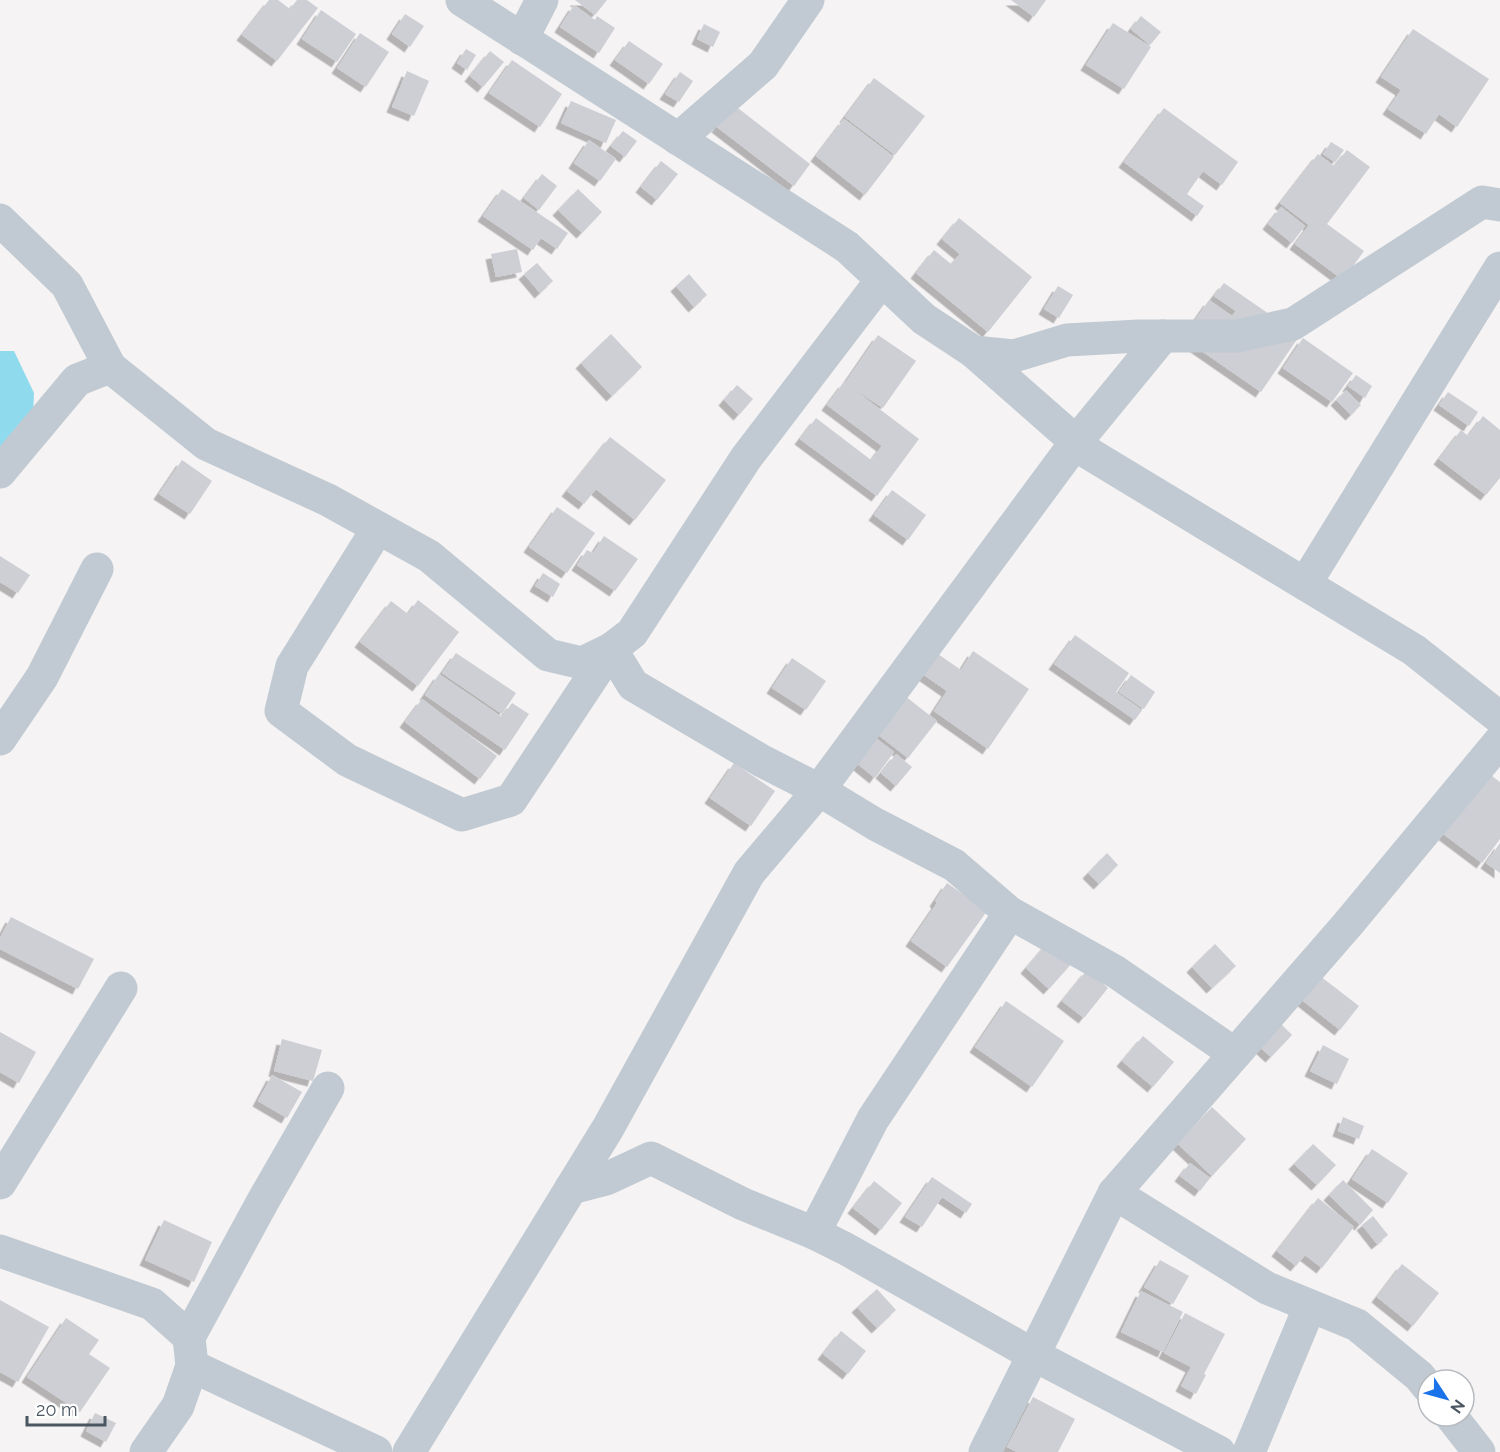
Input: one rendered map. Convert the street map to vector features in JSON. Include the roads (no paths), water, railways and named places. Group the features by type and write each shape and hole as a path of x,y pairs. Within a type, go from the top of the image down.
{"street":[{"path":"462,0 847,248 924,319 974,352 1090,454 1414,650 1500,718"},
{"path":"522,39 542,0"},
{"path":"678,139 763,65 808,0"},
{"path":"974,352 1014,356 1067,340 1237,336 1293,324 1482,202 1500,205"},
{"path":"0,220 67,285 110,367 206,444 328,500 429,556 548,656 582,663 611,649 632,633 746,458 881,281"},
{"path":"1305,584 1500,268"},
{"path":"409,1452 608,1128 750,873 819,790 1076,442 1162,336"},
{"path":"0,472 77,380 110,367"},
{"path":"378,528 292,666 280,711 347,760 462,815 511,800 611,649"},
{"path":"0,739 42,677 97,569"},
{"path":"611,649 633,685 762,761 954,865 1010,913 1116,972 1235,1054"},
{"path":"984,1452 1114,1193 1348,924 1500,741"},
{"path":"814,1233 873,1119 1010,913"},
{"path":"0,1183 121,988"},
{"path":"146,1452 178,1406 191,1351 263,1201 328,1088"},
{"path":"571,1188 606,1179 651,1158 743,1204 814,1233 846,1249 1032,1354 1219,1452"},
{"path":"1114,1193 1267,1288 1357,1325 1416,1374"},
{"path":"0,1251 152,1304 191,1351 376,1452"},
{"path":"1249,1452 1310,1306"},
{"path":"1460,1428 1479,1452"}],"water":[{"path":"0,351 14,351 34,393 33,417 0,463"}]}
